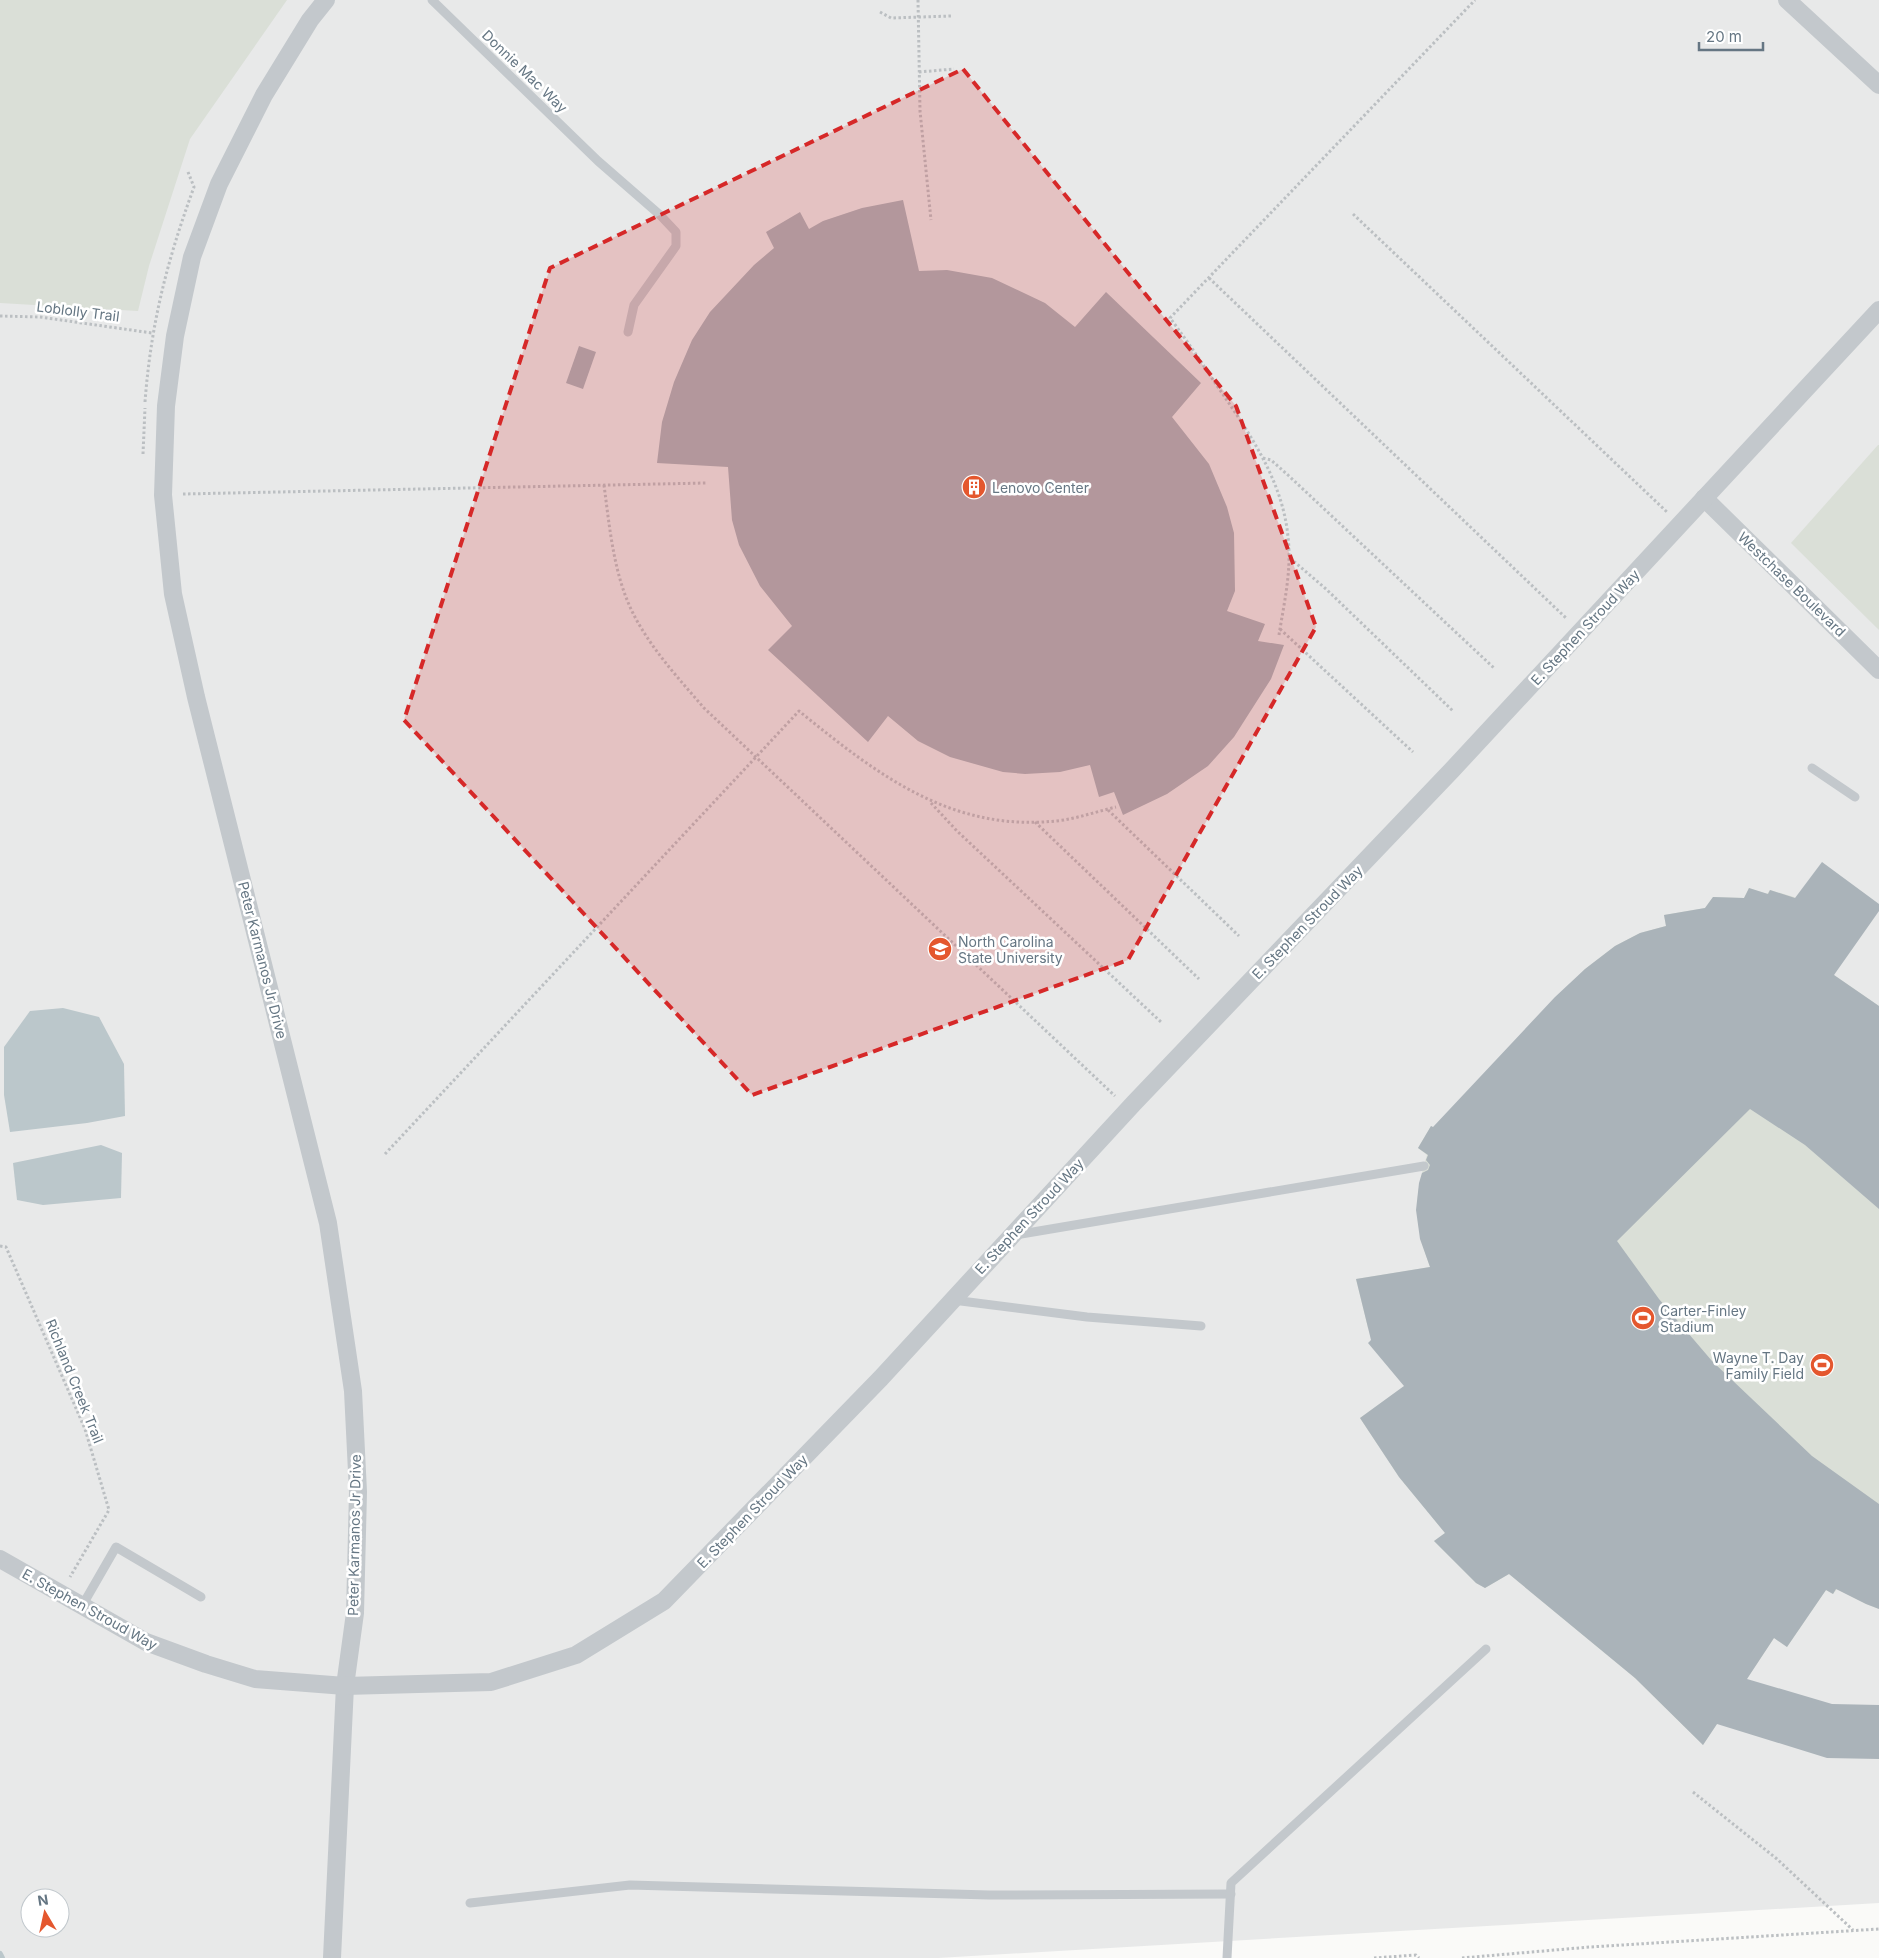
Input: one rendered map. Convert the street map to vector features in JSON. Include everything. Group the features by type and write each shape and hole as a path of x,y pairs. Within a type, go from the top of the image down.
{"street":[{"name":"Peter Karmanos Jr Drive","path":"326,0 310,20 264,95 219,184 192,257 175,336 166,406 163,495 173,594 196,697 326,1214 353,1391 358,1492 355,1613 345,1686 332,1958"},
{"path":"1787,0 1879,84"},
{"name":"E. Stephen Stroud Way","path":"0,1560 146,1642 206,1664 255,1679 345,1686 491,1682 576,1656 664,1601 880,1378 1167,1068 1452,770 1879,310"},
{"name":"Westchase Boulevard","path":"1704,498 1879,670"}],"lane":[{"name":"Donnie Mac Way","path":"432,0 598,161 660,215 676,232 676,246 634,305 628,332"},
{"path":"1812,768 1855,797"},
{"path":"1010,1236 1424,1166"},
{"path":"951,1300 1087,1317 1201,1326"},
{"path":"82,1606 116,1547 201,1596"},
{"path":"1227,1958 1231,1883 1486,1649"},
{"path":"470,1903 630,1885 990,1895 1231,1894"}],"path":[{"path":"918,0 920,111 930,220"},
{"path":"1279,635 1289,558 1288,536 1276,486 1263,458 1202,360 1170,318 1475,0"},
{"path":"880,12 891,18 952,16"},
{"path":"919,72 954,69"},
{"path":"1353,214 1668,512"},
{"path":"1209,278 1566,618"},
{"name":"Loblolly Trail","path":"0,316 40,317 152,333"},
{"path":"1263,458 1271,460 1290,476 1494,668"},
{"path":"183,494 706,483"},
{"path":"604,485 618,574 635,618 657,653 704,708 1116,1096"},
{"path":"1289,558 1326,590 1453,710"},
{"path":"1280,629 1413,752"},
{"path":"384,1154 799,712 847,750 888,778 930,800 988,820 1034,822 1065,820 1116,807"},
{"path":"930,800 957,831 1161,1022"},
{"path":"1107,809 1240,936"},
{"path":"1034,822 1199,979"},
{"name":"Richland Creek Trail","path":"0,1246 6,1246 85,1429 108,1510 81,1558"},
{"path":"1693,1792 1777,1859 1854,1931"},
{"path":"1462,1958 1590,1947 1879,1929"},
{"path":"1374,1958 1416,1955 1419,1958"}],"highlighted area":[{"path":"963,69 1236,406 1316,627 1128,960 752,1095 404,720 550,268"}],"shaded area":[{"name":"North Carolina State University","path":"0,0 1879,0 1879,1903 938,1958 0,1958"},
{"path":"0,0 287,0 190,139 149,266 138,311 0,303"},
{"path":"1879,445 1879,630 1791,543"},
{"name":"Carter-Finley Stadium","path":"1749,888 1767,894 1770,890 1794,897 1848,936 1834,975 1879,1006 1879,1609 1837,1589 1833,1594 1826,1590 1787,1647 1774,1638 1703,1745 1635,1678 1509,1574 1485,1588 1476,1583 1434,1541 1445,1533 1399,1477 1360,1418 1403,1387 1412,1397 1400,1309 1368,1328 1356,1279 1430,1267 1421,1237 1417,1211 1419,1186 1427,1155 1418,1148 1431,1126 1440,1133 1585,969 1615,946 1640,933 1666,926 1664,915 1705,908 1713,897 1744,898"},
{"path":"63,1008 99,1017 124,1064 125,1116 87,1123 10,1132 4,1095 4,1047 30,1011"},
{"path":"101,1145 122,1153 121,1198 43,1205 17,1200 13,1163"}],"building":[{"name":"Lenovo Center","path":"903,200 919,271 947,270 992,278 1045,303 1075,327 1106,292 1201,383 1172,417 1209,464 1227,507 1234,533 1235,591 1227,611 1265,624 1258,641 1284,645 1271,679 1234,737 1208,766 1167,794 1123,815 1114,792 1099,797 1090,765 1060,772 1025,774 1003,772 950,757 918,741 888,716 868,742 768,650 792,626 760,586 739,545 732,520 728,467 657,463 662,422 674,382 692,340 710,312 754,265 774,248 766,232 800,212 809,229 823,221 862,208"},
{"path":"579,346 596,352 583,389 566,383"},
{"name":"Carter-Finley Stadium","path":"1822,862 1879,904 1879,911 1834,975 1879,1006 1879,1209 1805,1145 1750,1109 1617,1241 1659,1299 1712,1361 1812,1456 1879,1504 1879,1609 1836,1589 1833,1594 1826,1590 1787,1647 1774,1638 1747,1679 1832,1704 1879,1705 1879,1759 1827,1758 1717,1724 1703,1745 1635,1678 1509,1574 1485,1588 1476,1583 1434,1541 1445,1533 1399,1477 1360,1418 1404,1386 1368,1343 1371,1340 1356,1279 1430,1267 1420,1239 1416,1210 1422,1173 1428,1170 1430,1165 1426,1160 1428,1155 1418,1148 1431,1126 1433,1127 1555,997 1585,969 1615,946 1640,933 1666,926 1664,915 1705,908 1713,897 1744,898 1749,888 1768,894 1770,890 1795,898"}],"waterway":[{"path":"0,1954 2,1958"}],"place":[{"name":"Lenovo Center","path":"974,487"},
{"name":"North Carolina State University","path":"940,949"},
{"name":"Carter-Finley Stadium","path":"1643,1318"},
{"name":"Wayne T. Day Family Field","path":"1822,1365"}]}
